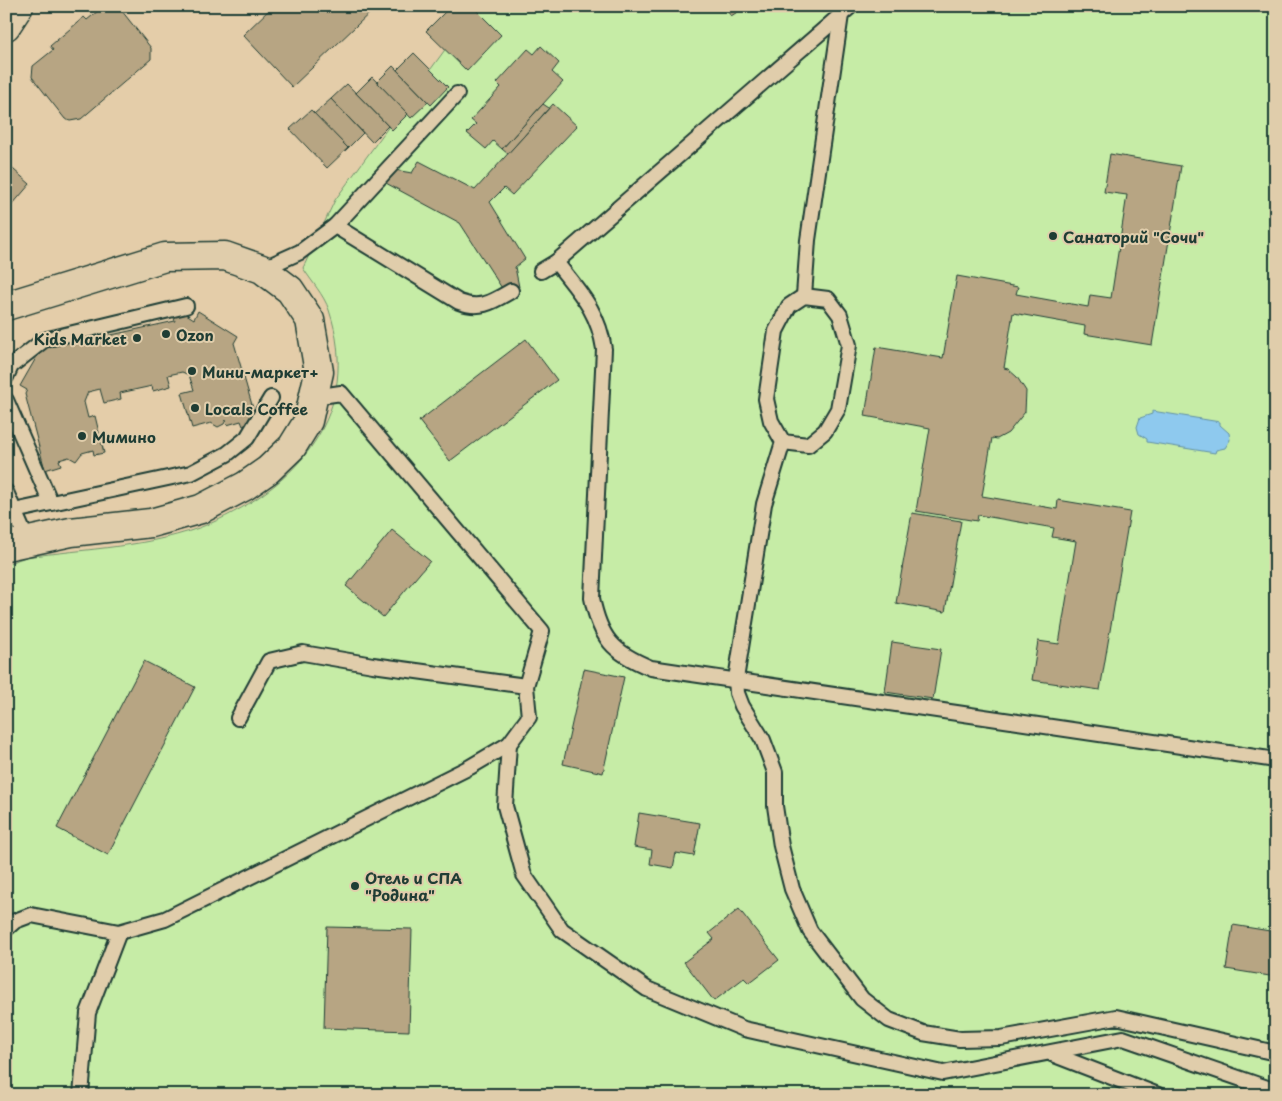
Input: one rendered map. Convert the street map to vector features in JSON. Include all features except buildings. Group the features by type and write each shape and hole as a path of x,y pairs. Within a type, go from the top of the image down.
{"main road":[{"path":"6,26 19,6"},
{"path":"6,306 165,257 225,256 262,269 290,290 310,320 320,372 308,421 292,447 268,470 245,486 201,509 151,523 17,543"}],"lane":[{"path":"540,271 556,262 846,11"},
{"path":"804,296 808,240 846,11"},
{"path":"262,269 300,252 335,226 457,94"},
{"path":"335,226 459,302 473,307 491,303 511,291"},
{"path":"556,262 592,309 601,327 604,349 592,598 603,636 615,649 632,660 651,668 1276,760"},
{"path":"783,442 808,445 825,432 838,409 849,345 840,315 828,299 804,296 789,306 776,332 766,399 771,421 783,442 764,504 736,679 737,692 742,706 763,740 776,772 775,806 781,846 792,888 810,931 862,999 889,1020 923,1033 960,1039 1001,1038 1116,1017 1276,1053"},
{"path":"6,377 11,366 44,340 186,306"},
{"path":"6,934 10,925 31,915 119,932 165,919 470,767 509,744 529,717 526,686 542,631 341,393 314,398"},
{"path":"14,511 191,473 226,454 247,438 271,398"},
{"path":"6,400 51,503"},
{"path":"6,492 14,511 17,543"},
{"path":"238,718 269,661 304,653 373,666 526,686"},
{"path":"509,744 505,806 524,875 562,930 647,989 744,1029 943,1073 1123,1038 1276,1091"},
{"path":"81,1095 88,1013 119,932"},
{"path":"1052,1053 1158,1095"}],"green space":[{"path":"477,6 1276,6 1276,1095 6,1095 6,564 26,557 142,542 188,532 241,508 270,489 295,466 315,441 329,413 337,381 337,347 329,310 321,294 303,268 335,200"}],"water":[{"path":"1152,411 1220,422 1220,425 1229,433 1230,440 1225,448 1216,450 1215,453 1147,442 1147,439 1139,434 1137,427 1140,418 1152,414"}],"place":[{"name":"Санаторий \"Сочи\"","path":"1053,236"},
{"name":"Ozon","path":"166,334"},
{"name":"Kids Market","path":"137,338"},
{"name":"Мини-маркет+","path":"192,371"},
{"name":"Locals Coffee","path":"195,408"},
{"name":"Мимино","path":"82,436"},
{"name":"Отель и СПА \"Родина\"","path":"355,886"}]}
